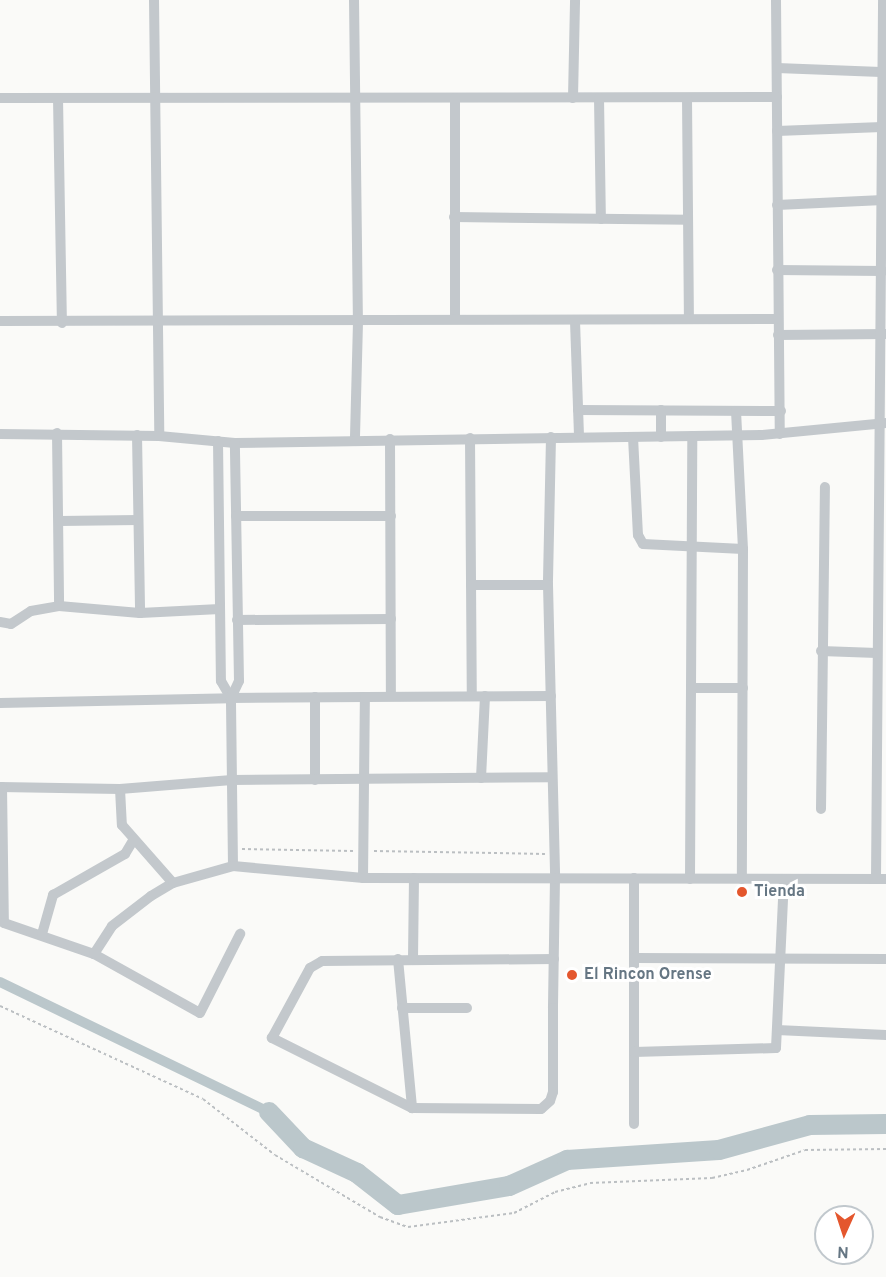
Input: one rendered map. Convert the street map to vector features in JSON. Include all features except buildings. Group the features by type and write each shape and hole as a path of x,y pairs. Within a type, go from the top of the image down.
{"street":[{"path":"154,0 159,436"},
{"path":"354,0 358,322 355,440"},
{"path":"573,98 575,0"},
{"path":"776,0 777,319 780,434"},
{"path":"94,954 112,926 173,884 233,866 363,878 881,879 881,705 877,653 882,622 884,258 882,128 884,100 881,72 883,0"},
{"path":"777,68 881,72"},
{"path":"0,98 777,98"},
{"path":"58,98 62,323"},
{"path":"455,98 455,319"},
{"path":"599,98 601,219"},
{"path":"687,98 689,319"},
{"path":"777,131 882,128"},
{"path":"777,205 883,200"},
{"path":"454,217 688,220"},
{"path":"777,270 883,271"},
{"path":"0,321 62,323 358,322 455,319 575,321 777,319"},
{"path":"575,321 579,436"},
{"path":"778,335 884,334"},
{"path":"578,410 781,411"},
{"path":"661,410 661,437"},
{"path":"736,411 735,435 743,549 742,879"},
{"path":"0,434 137,435 235,443 780,434 883,423"},
{"path":"57,433 60,520 59,606"},
{"path":"137,435 140,613"},
{"path":"690,879 692,436"},
{"path":"551,437 548,585 555,878 554,959 550,1101 541,1109 412,1108 272,1038 310,968 331,960 554,959"},
{"path":"633,437 640,541 645,545 743,549"},
{"path":"470,438 472,696"},
{"path":"390,439 391,696"},
{"path":"218,441 221,681 231,698"},
{"path":"233,866 231,698 239,681 235,443"},
{"path":"821,809 821,651 825,487"},
{"path":"236,516 390,516"},
{"path":"60,520 138,520"},
{"path":"471,585 548,585"},
{"path":"0,622 11,624 31,611 59,606 140,613 220,609"},
{"path":"237,620 391,619"},
{"path":"821,651 877,653"},
{"path":"691,688 743,688"},
{"path":"481,778 485,696"},
{"path":"0,703 231,698 551,696"},
{"path":"315,697 315,780"},
{"path":"363,878 365,697"},
{"path":"240,934 200,1012 94,954 2,920 1,787 120,789 232,780 552,777"},
{"path":"120,789 122,825 173,884"},
{"path":"42,934 53,895 125,854 134,839"},
{"path":"413,959 414,878"},
{"path":"634,878 634,1124"},
{"path":"634,1052 772,1050 776,1046 784,879"},
{"path":"398,958 412,1108"},
{"path":"634,958 886,959"},
{"path":"402,1008 467,1008"},
{"path":"777,1030 886,1035"}],"path":[{"path":"233,849 554,854"},
{"path":"0,1006 203,1099 267,1150 380,1217 408,1227 514,1213 555,1192 590,1183 712,1178 747,1170 805,1150 886,1149"}],"waterway":[{"path":"0,982 269,1112"},
{"path":"269,1112 303,1148 357,1173 398,1205 509,1186 567,1160 719,1150 810,1125 886,1124"}],"place":[{"name":"Tienda","path":"742,892"},
{"name":"El Rincon Orense","path":"572,975"}]}
